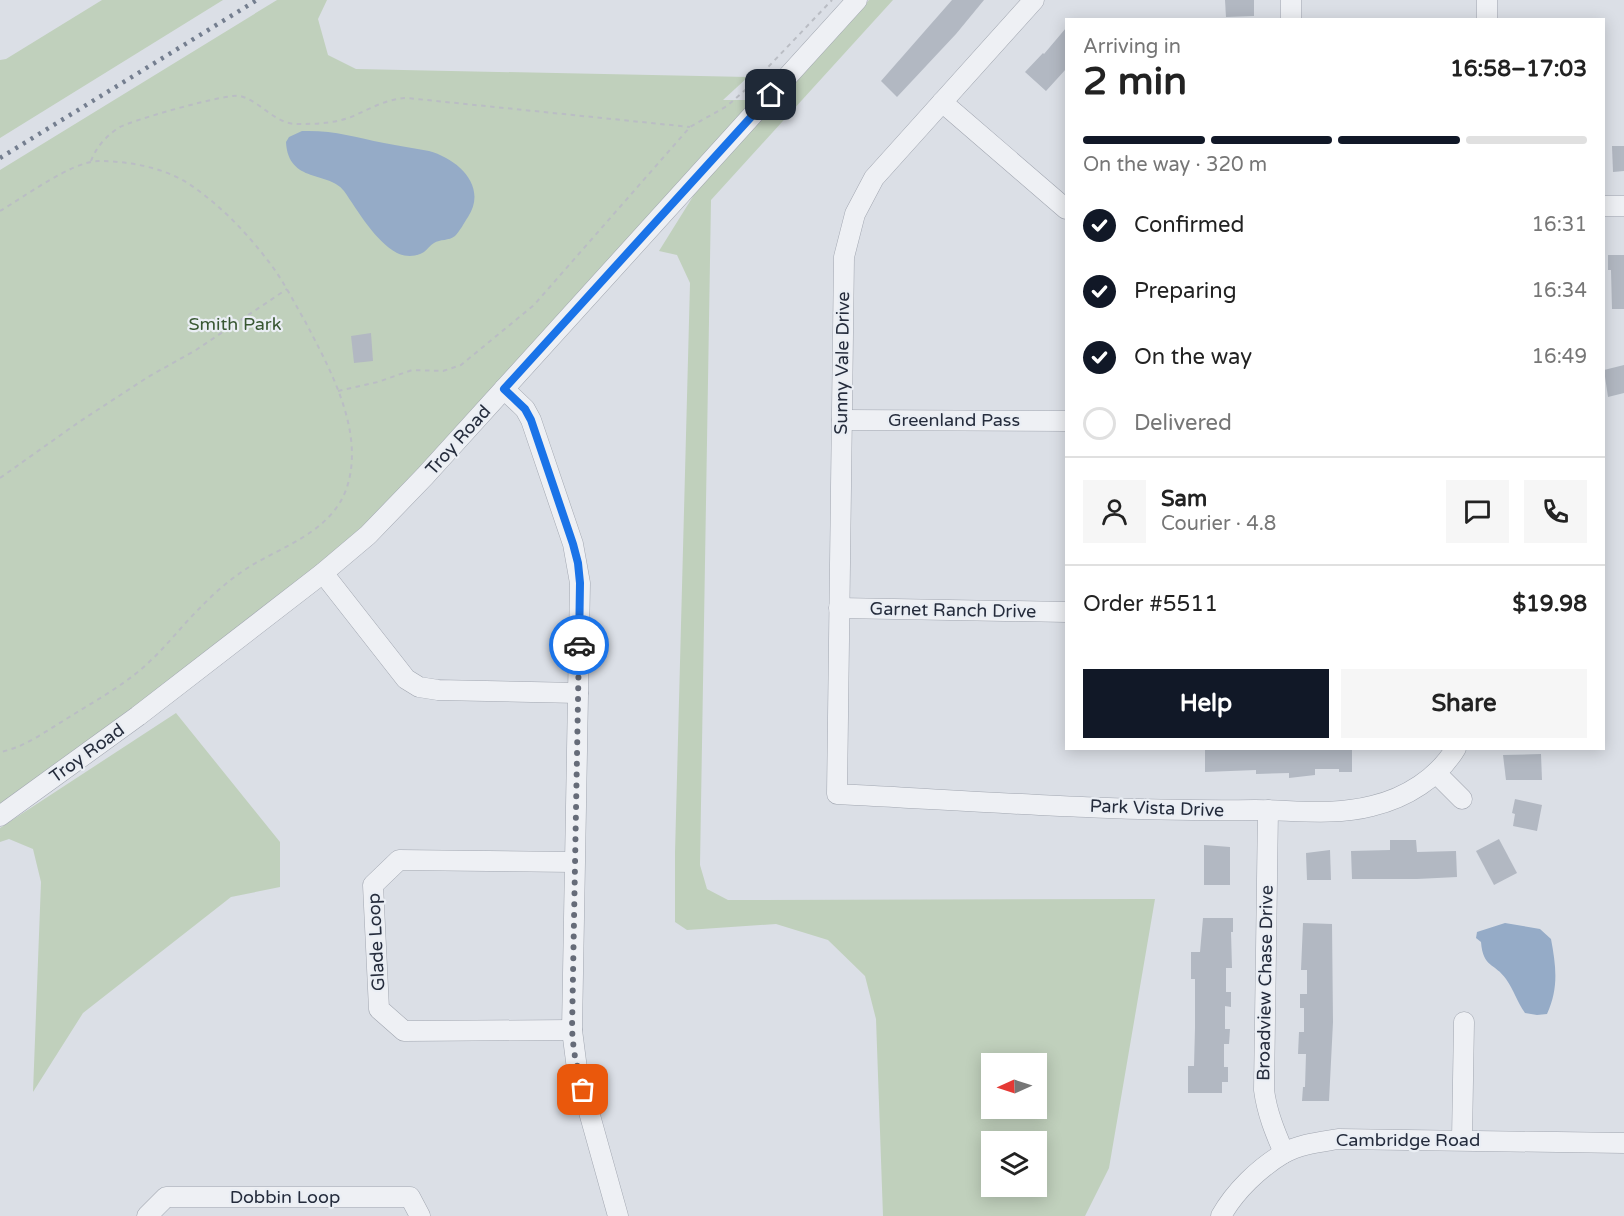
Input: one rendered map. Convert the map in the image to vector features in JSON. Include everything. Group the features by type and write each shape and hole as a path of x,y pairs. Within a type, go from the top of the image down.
{"street":[{"name":"Troy Road","path":"0,816 138,716 323,573 368,535 504,389 857,0"},
{"name":"Sunny Vale Drive","path":"837,794 844,257 855,214 874,178 1034,0"},
{"path":"1291,18 1292,0"},
{"path":"1487,0 1487,18"},
{"path":"942,102 1065,208"},
{"path":"1605,206 1624,206"},
{"path":"504,389 525,409 531,420 573,544 580,583 572,1030 577,1069 618,1216"},
{"name":"Greenland Pass","path":"842,420 1065,421"},
{"path":"323,573 406,679 419,687 438,690 578,693"},
{"name":"Garnet Ranch Drive","path":"839,608 1065,612"},
{"name":"Park Vista Drive","path":"837,794 1191,811 1351,810 1370,807 1405,795 1436,773 1455,750"},
{"path":"1436,773 1462,799"},
{"name":"Broadview Chase Drive","path":"1268,810 1264,1090 1266,1107 1284,1153"},
{"name":"Glade Loop","path":"572,1030 404,1031 379,1009 373,885 399,860 574,862"},
{"path":"1462,1139 1464,1022"},
{"name":"Cambridge Road","path":"1221,1216 1250,1179 1284,1153 1309,1144 1338,1139 1624,1143"},
{"name":"Dobbin Loop","path":"147,1216 166,1197 410,1197 420,1216"}],"path":[{"path":"338,391 378,382 412,369 443,371 461,365 534,305 690,127 727,106 752,84 832,0"},
{"path":"91,162 99,146 123,126 164,112 234,95 246,98 276,118 292,124 337,121 389,100 407,98 690,127"},
{"path":"0,211 65,172 91,162 145,167 186,183 236,223 274,268 287,289 321,351 338,391 349,432 350,467 345,492 332,512 302,538 247,569 226,584 136,673 36,738 0,752"},
{"path":"0,478 79,422 148,377 196,350 287,289"}],"green space":[{"path":"102,0 223,0 0,138 0,60 6,59"},
{"name":"Smith Park","path":"277,0 327,0 318,19 328,55 356,69 748,77 723,100 754,100 354,543 56,770 0,807 0,170"},
{"path":"869,0 893,0 711,200 700,865 707,889 728,900 1155,899 1109,1168 1085,1216 883,1216 876,1019 865,976 828,940 776,924 687,930 675,922 690,283 677,255 659,251 697,190"},
{"path":"176,713 280,842 280,887 231,897 83,1013 33,1092 41,882 33,849 9,839 0,842 0,828"}],"water":[{"path":"302,131 344,134 429,151 450,160 467,175 472,185 473,206 468,217 453,238 436,242 418,255 407,256 397,253 374,233 338,185 302,171 294,165 288,155 286,142 289,137"},
{"path":"1505,923 1540,929 1551,939 1555,986 1547,1014 1525,1013 1506,979 1484,957 1481,942 1476,938 1477,932"}],"building":[{"path":"952,0 984,0 956,34 897,97 881,81"},
{"path":"1225,0 1254,0 1254,16 1226,17"},
{"path":"1065,29 1065,70 1046,91 1025,72"},
{"path":"1612,146 1624,146 1624,171 1613,172"},
{"path":"1608,255 1624,255 1624,309 1612,309 1611,270 1608,270"},
{"path":"371,333 373,361 354,363 351,336"},
{"path":"1624,365 1624,393 1608,397 1605,370"},
{"path":"1205,750 1352,750 1352,772 1339,772 1339,769 1315,769 1315,775 1289,778 1289,773 1256,774 1256,770 1205,772"},
{"path":"1541,754 1542,780 1506,780 1503,755"},
{"path":"1515,799 1542,805 1537,831 1513,826 1515,814 1512,813"},
{"path":"1499,839 1517,873 1494,885 1476,851"},
{"path":"1390,840 1416,840 1417,852 1456,851 1457,877 1352,879 1351,851 1390,850"},
{"path":"1204,845 1230,847 1230,885 1204,885"},
{"path":"1330,850 1331,880 1307,880 1306,853"},
{"path":"1203,918 1233,918 1232,968 1226,968 1226,992 1231,992 1231,1007 1225,1006 1225,1029 1230,1029 1229,1044 1224,1044 1224,1067 1228,1067 1228,1082 1222,1082 1222,1093 1188,1093 1188,1066 1194,1066 1195,1028 1195,979 1191,979 1191,952 1200,952"},
{"path":"1303,923 1332,924 1333,1022 1329,1101 1302,1101 1303,1087 1305,1087 1306,1054 1298,1054 1299,1032 1304,1032 1304,1008 1300,1008 1300,994 1307,994 1307,970 1301,970"}],"railway":[{"path":"0,158 257,0"}],"way so far":[{"path":"579,645 572,1030 577,1069 583,1090"}],"route":[{"path":"579,645 580,583 573,544 531,420 525,409 504,389 771,95"}]}
